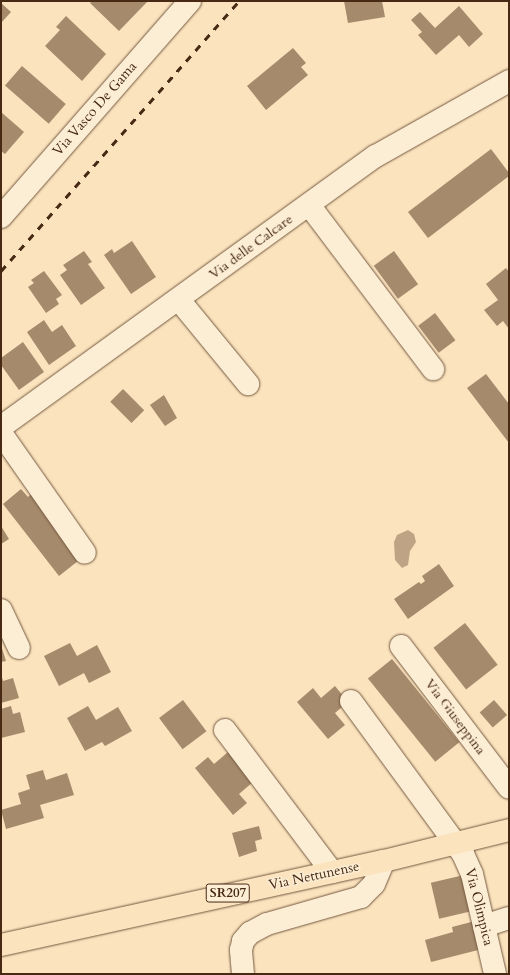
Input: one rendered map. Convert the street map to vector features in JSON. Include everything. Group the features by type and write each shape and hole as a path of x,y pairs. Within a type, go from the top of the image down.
{"main road":[{"name":"Via Nettunense","path":"1,945 332,872 384,862 509,830"}],"street":[{"name":"Via Vasco De Gama","path":"1,217 190,1"},
{"name":"Via delle Calcare","path":"1,427 400,141 509,81"},
{"path":"309,205 433,369"},
{"path":"179,300 248,384"},
{"path":"1,433 86,553"},
{"path":"1,610 19,648"},
{"name":"Via Giuseppina","path":"401,646 509,788"},
{"name":"Via Olimpica","path":"351,701 456,843 470,868 495,974"},
{"path":"224,730 332,872"},
{"path":"243,974 241,950 243,941 254,930 361,897 371,888 384,862"},
{"path":"484,926 509,918"}],"shaded area":[{"path":"408,530 414,534 416,542 410,551 408,565 402,568 395,560 394,542 397,535"}],"building":[{"path":"92,1 147,2 119,31 90,3"},
{"path":"344,1 382,1 385,17 348,23"},
{"path":"1,3 11,12 1,23"},
{"path":"459,6 483,34 469,47 459,35 436,55 418,35 422,32 411,20 420,12 435,28"},
{"path":"66,16 106,54 82,81 45,46 60,30 56,27"},
{"path":"293,48 306,63 301,67 308,75 266,110 247,86"},
{"path":"22,66 66,104 49,124 5,86"},
{"path":"1,112 24,132 5,154 1,151"},
{"path":"491,149 509,173 509,176 428,238 408,212"},
{"path":"132,241 156,277 131,294 104,255 112,249 114,253"},
{"path":"84,251 92,262 88,264 105,288 81,305 60,275 67,270 63,265"},
{"path":"394,251 418,284 398,299 374,266"},
{"path":"506,268 509,272 509,329 503,321 497,326 484,310 498,300 486,284"},
{"path":"44,271 62,295 56,299 59,304 46,313 28,287 34,283 31,280"},
{"path":"435,313 455,340 439,353 418,326"},
{"path":"44,320 52,332 62,325 76,346 49,365 27,332"},
{"path":"23,342 44,372 19,390 1,365 1,358"},
{"path":"486,374 509,404 509,443 467,388"},
{"path":"123,389 144,410 131,423 110,402"},
{"path":"164,395 177,418 165,426 150,405"},
{"path":"21,489 28,497 32,493 72,545 68,548 78,561 59,576 3,504"},
{"path":"1,526 9,539 1,544"},
{"path":"439,564 454,586 408,619 394,599 419,582 421,584 425,581 422,576"},
{"path":"465,623 498,665 466,689 433,648"},
{"path":"70,643 77,656 97,645 111,672 89,683 84,673 59,686 44,656"},
{"path":"1,645 6,661 1,662"},
{"path":"392,659 459,742 435,762 368,679"},
{"path":"1,674 3,681 13,678 19,698 1,703"},
{"path":"335,686 348,702 335,713 345,725 328,739 297,702 313,688 321,698"},
{"path":"183,700 206,731 183,749 159,718"},
{"path":"494,700 507,715 493,728 480,712"},
{"path":"11,706 13,714 20,712 25,732 1,738 1,709"},
{"path":"88,706 96,720 118,707 132,731 105,746 102,742 85,751 67,718"},
{"path":"228,752 253,782 239,794 247,803 233,815 195,768 208,757 214,764"},
{"path":"43,770 46,780 67,773 74,795 40,805 44,818 6,829 1,810 21,804 18,793 30,789 26,775"},
{"path":"259,826 262,839 255,841 257,851 239,857 232,833"},
{"path":"464,875 472,911 439,919 431,883"},
{"path":"479,920 486,948 431,962 425,940 453,932 452,927"}],"railway":[{"path":"1,271 239,1"}]}
